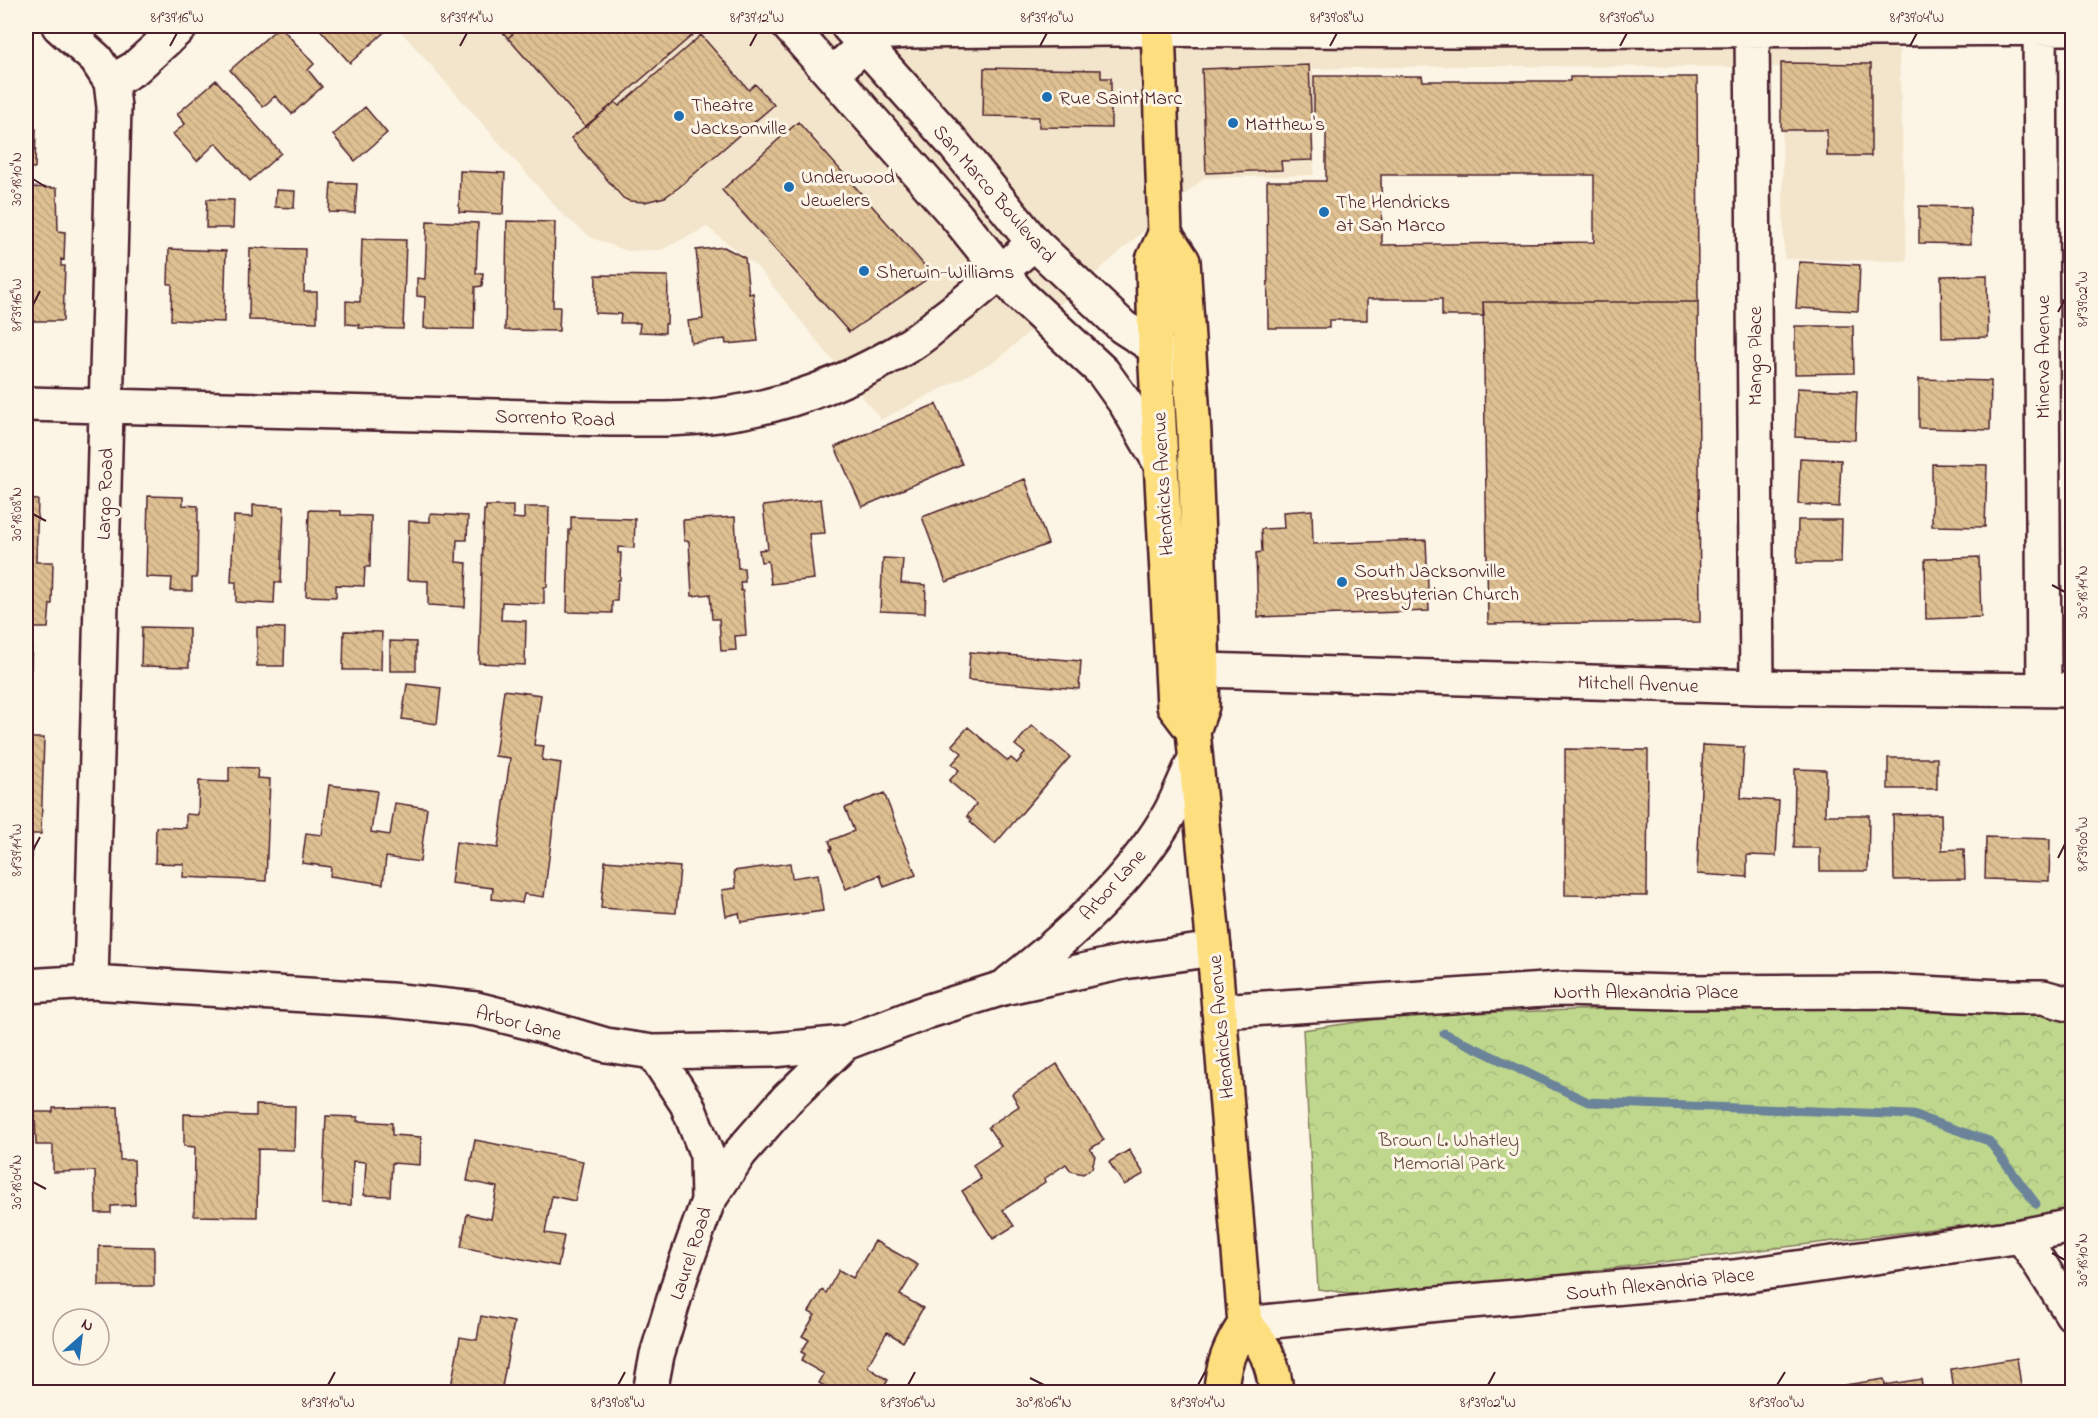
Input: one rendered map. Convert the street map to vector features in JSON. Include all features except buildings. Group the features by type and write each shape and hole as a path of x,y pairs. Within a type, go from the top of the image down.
{"main road":[{"name":"Hendricks Avenue","path":"1158,27 1165,234 1153,260 1155,348 1174,706 1194,745"},
{"name":"Hendricks Avenue","path":"1165,234 1183,261 1194,434 1203,670 1202,706 1194,745 1214,949 1245,1324"},
{"path":"1221,1392 1227,1355 1245,1324 1264,1346 1274,1372 1276,1392"}],"street":[{"name":"Largo Road","path":"59,26 96,59 111,82 114,107 91,982"},
{"path":"111,82 135,68 181,26"},
{"path":"789,26 957,217 1020,295 1103,372 1126,405 1162,466"},
{"path":"832,74 856,35 908,31 1158,27 1452,31 2073,28"},
{"name":"Minerva Avenue","path":"2040,27 2058,690"},
{"name":"Mango Place","path":"1752,28 1756,687"},
{"name":"San Marco Boulevard","path":"856,35 953,143 1034,243 1123,327 1168,356 1178,368 1185,386 1194,434"},
{"name":"Sorrento Road","path":"26,404 658,420 717,416 751,410 805,395 854,375 912,344 1034,243"},
{"name":"Mitchell Avenue","path":"1203,670 1756,687 2058,690"},
{"name":"Arbor Lane","path":"1003,988 1037,961 1095,906 1130,867 1170,813 1194,745"},
{"name":"Arbor Lane","path":"26,986 91,982 390,1000 476,1009 606,1046 653,1052 773,1050 845,1044 929,1011 1003,988 1124,962 1214,949"},
{"name":"North Alexandria Place","path":"1219,1011 1561,989 1671,992 1880,990 2043,997 2073,1005"},
{"path":"708,1200 740,1153 787,1099 845,1044"},
{"name":"Laurel Road","path":"650,1392 657,1355 681,1276 708,1200 706,1155 687,1104 653,1052"},
{"name":"South Alexandria Place","path":"1245,1324 1734,1277 2022,1236 2073,1226"},
{"path":"2022,1236 2073,1314"}],"shaded area":[{"path":"396,26 1898,26 1907,261 1784,259 1781,67 1449,66 1313,69 1314,175 1204,178 997,360 881,420 758,268 707,227 661,250 627,251 592,238 563,215"}],"green space":[{"name":"Brown L. Whatley Memorial Park","path":"1877,1001 2072,1014 2072,1207 2055,1214 1377,1297 1318,1289 1303,1030 1406,1015"}],"waterway":[{"path":"1444,1033 1588,1102 1913,1115 1989,1141 2036,1204"}],"place":[{"name":"Rue Saint Marc","path":"1047,97"},
{"name":"Theatre Jacksonville","path":"679,116"},
{"name":"Matthew's","path":"1233,123"},
{"name":"Underwood Jewelers","path":"789,187"},
{"name":"The Hendricks at San Marco","path":"1324,212"},
{"name":"Sherwin-Williams","path":"864,271"},
{"name":"South Jacksonville Presbyterian Church","path":"1342,582"}]}
